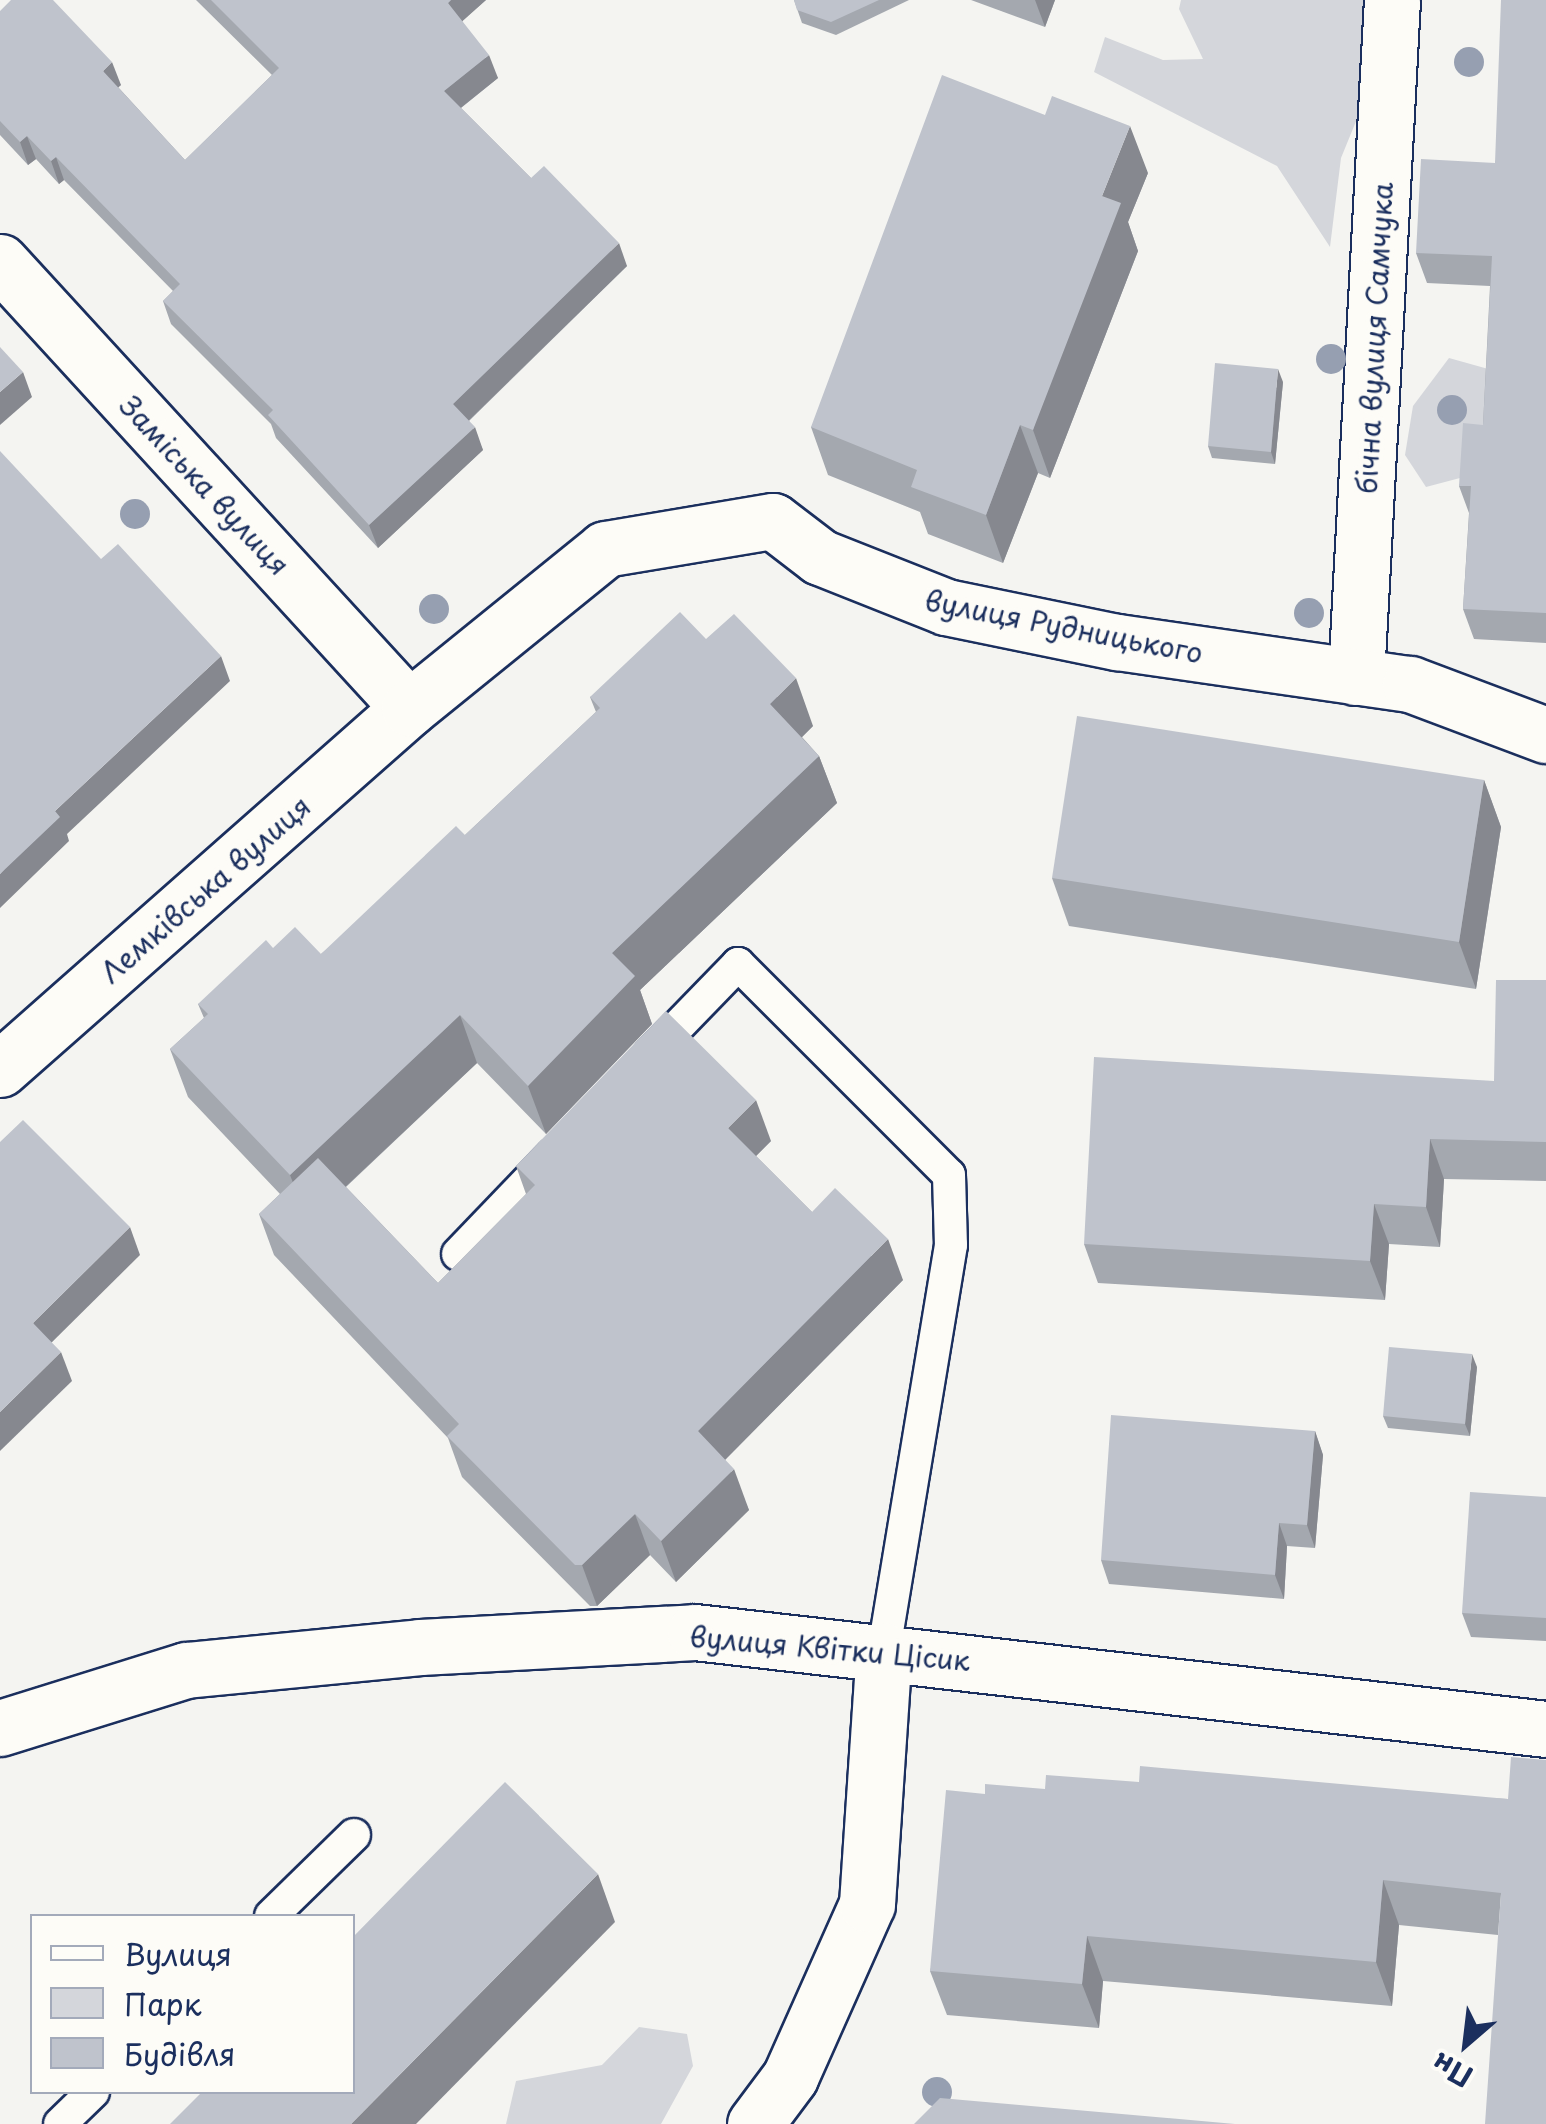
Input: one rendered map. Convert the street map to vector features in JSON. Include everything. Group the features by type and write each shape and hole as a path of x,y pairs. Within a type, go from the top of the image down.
{"street":[{"name":"бічна вулиця Самчука","path":"1356,677 1392,0"},
{"name":"Заміська вулиця","path":"0,262 409,708"},
{"name":"вулиця Рудницького","path":"409,708 605,550 773,521 820,557 946,607 1117,642 1410,684 1546,734"},
{"name":"Лемківська вулиця","path":"0,1069 409,708"},
{"name":"вулиця Квітки Цісик","path":"0,1728 186,1670 420,1647 694,1632 1546,1729"},
{"path":"755,2124 790,2077 867,1904 884,1651"}],"lane":[{"path":"631,1074 738,964 949,1175 951,1245 884,1651"},
{"path":"458,1254 578,1129"},
{"path":"273,1914 354,1835"},
{"path":"60,2124 91,2094"}],"green space":[{"path":"1181,0 1377,0 1368,92 1341,158 1330,247 1277,166 1094,72 1105,37 1163,60 1203,59 1179,9"},
{"path":"1449,358 1524,379 1460,478 1426,487 1405,455 1413,406"},
{"path":"639,2027 687,2034 693,2066 661,2124 506,2124 516,2081 602,2065"}],"building":[{"path":"11,0 53,0 112,62 103,71 185,160 279,68 211,0 451,0 448,3 489,55 444,91 531,178 544,166 619,243 453,404 475,427 369,525 268,415 273,410 163,301 180,284 56,157 51,161 27,136 20,142 0,121 0,11"},
{"path":"794,0 879,0 831,22 797,10"},
{"path":"1501,0 1546,0 1546,613 1463,609 1471,486 1459,486 1463,423 1483,425 1492,256 1416,253 1421,159 1495,163"},
{"path":"942,75 1045,115 1052,96 1130,126 1102,196 1121,203 1033,430 1020,425 986,515 911,487 917,470 811,427"},
{"path":"0,347 23,372 0,392"},
{"path":"1215,363 1278,369 1271,452 1208,446"},
{"path":"0,451 101,559 118,544 221,656 55,811 60,817 0,874"},
{"path":"680,612 706,639 734,614 796,678 770,704 819,756 612,953 635,976 528,1086 460,1015 290,1175 170,1049 208,1014 198,1004 266,940 273,948 295,927 321,954 456,826 465,835 600,708 590,697"},
{"path":"1077,716 1484,780 1459,942 1052,878"},
{"path":"1496,980 1546,980 1546,1142 1430,1139 1426,1207 1374,1204 1370,1261 1084,1244 1094,1057 1494,1081"},
{"path":"666,1011 756,1100 728,1128 812,1212 835,1188 888,1239 698,1431 734,1469 661,1541 635,1514 582,1565 575,1565 447,1436 459,1424 259,1214 318,1158 438,1283 535,1185 516,1166"},
{"path":"23,1120 130,1227 33,1323 61,1352 0,1412 0,1142"},
{"path":"1389,1347 1472,1354 1465,1424 1383,1416"},
{"path":"1111,1415 1315,1431 1307,1525 1279,1523 1275,1575 1101,1560"},
{"path":"1470,1492 1546,1497 1546,1618 1462,1613"},
{"path":"1511,1757 1546,1760 1546,2124 1485,2124 1501,1893 1383,1880 1376,1962 1087,1936 1082,1984 930,1971 946,1790 985,1794 985,1784 1045,1789 1046,1775 1139,1782 1140,1766 1508,1799"},
{"path":"505,1782 598,1874 351,2124 170,2124 200,2094 355,2094 355,1935"},
{"path":"940,2098 1235,2124 914,2124"}]}
